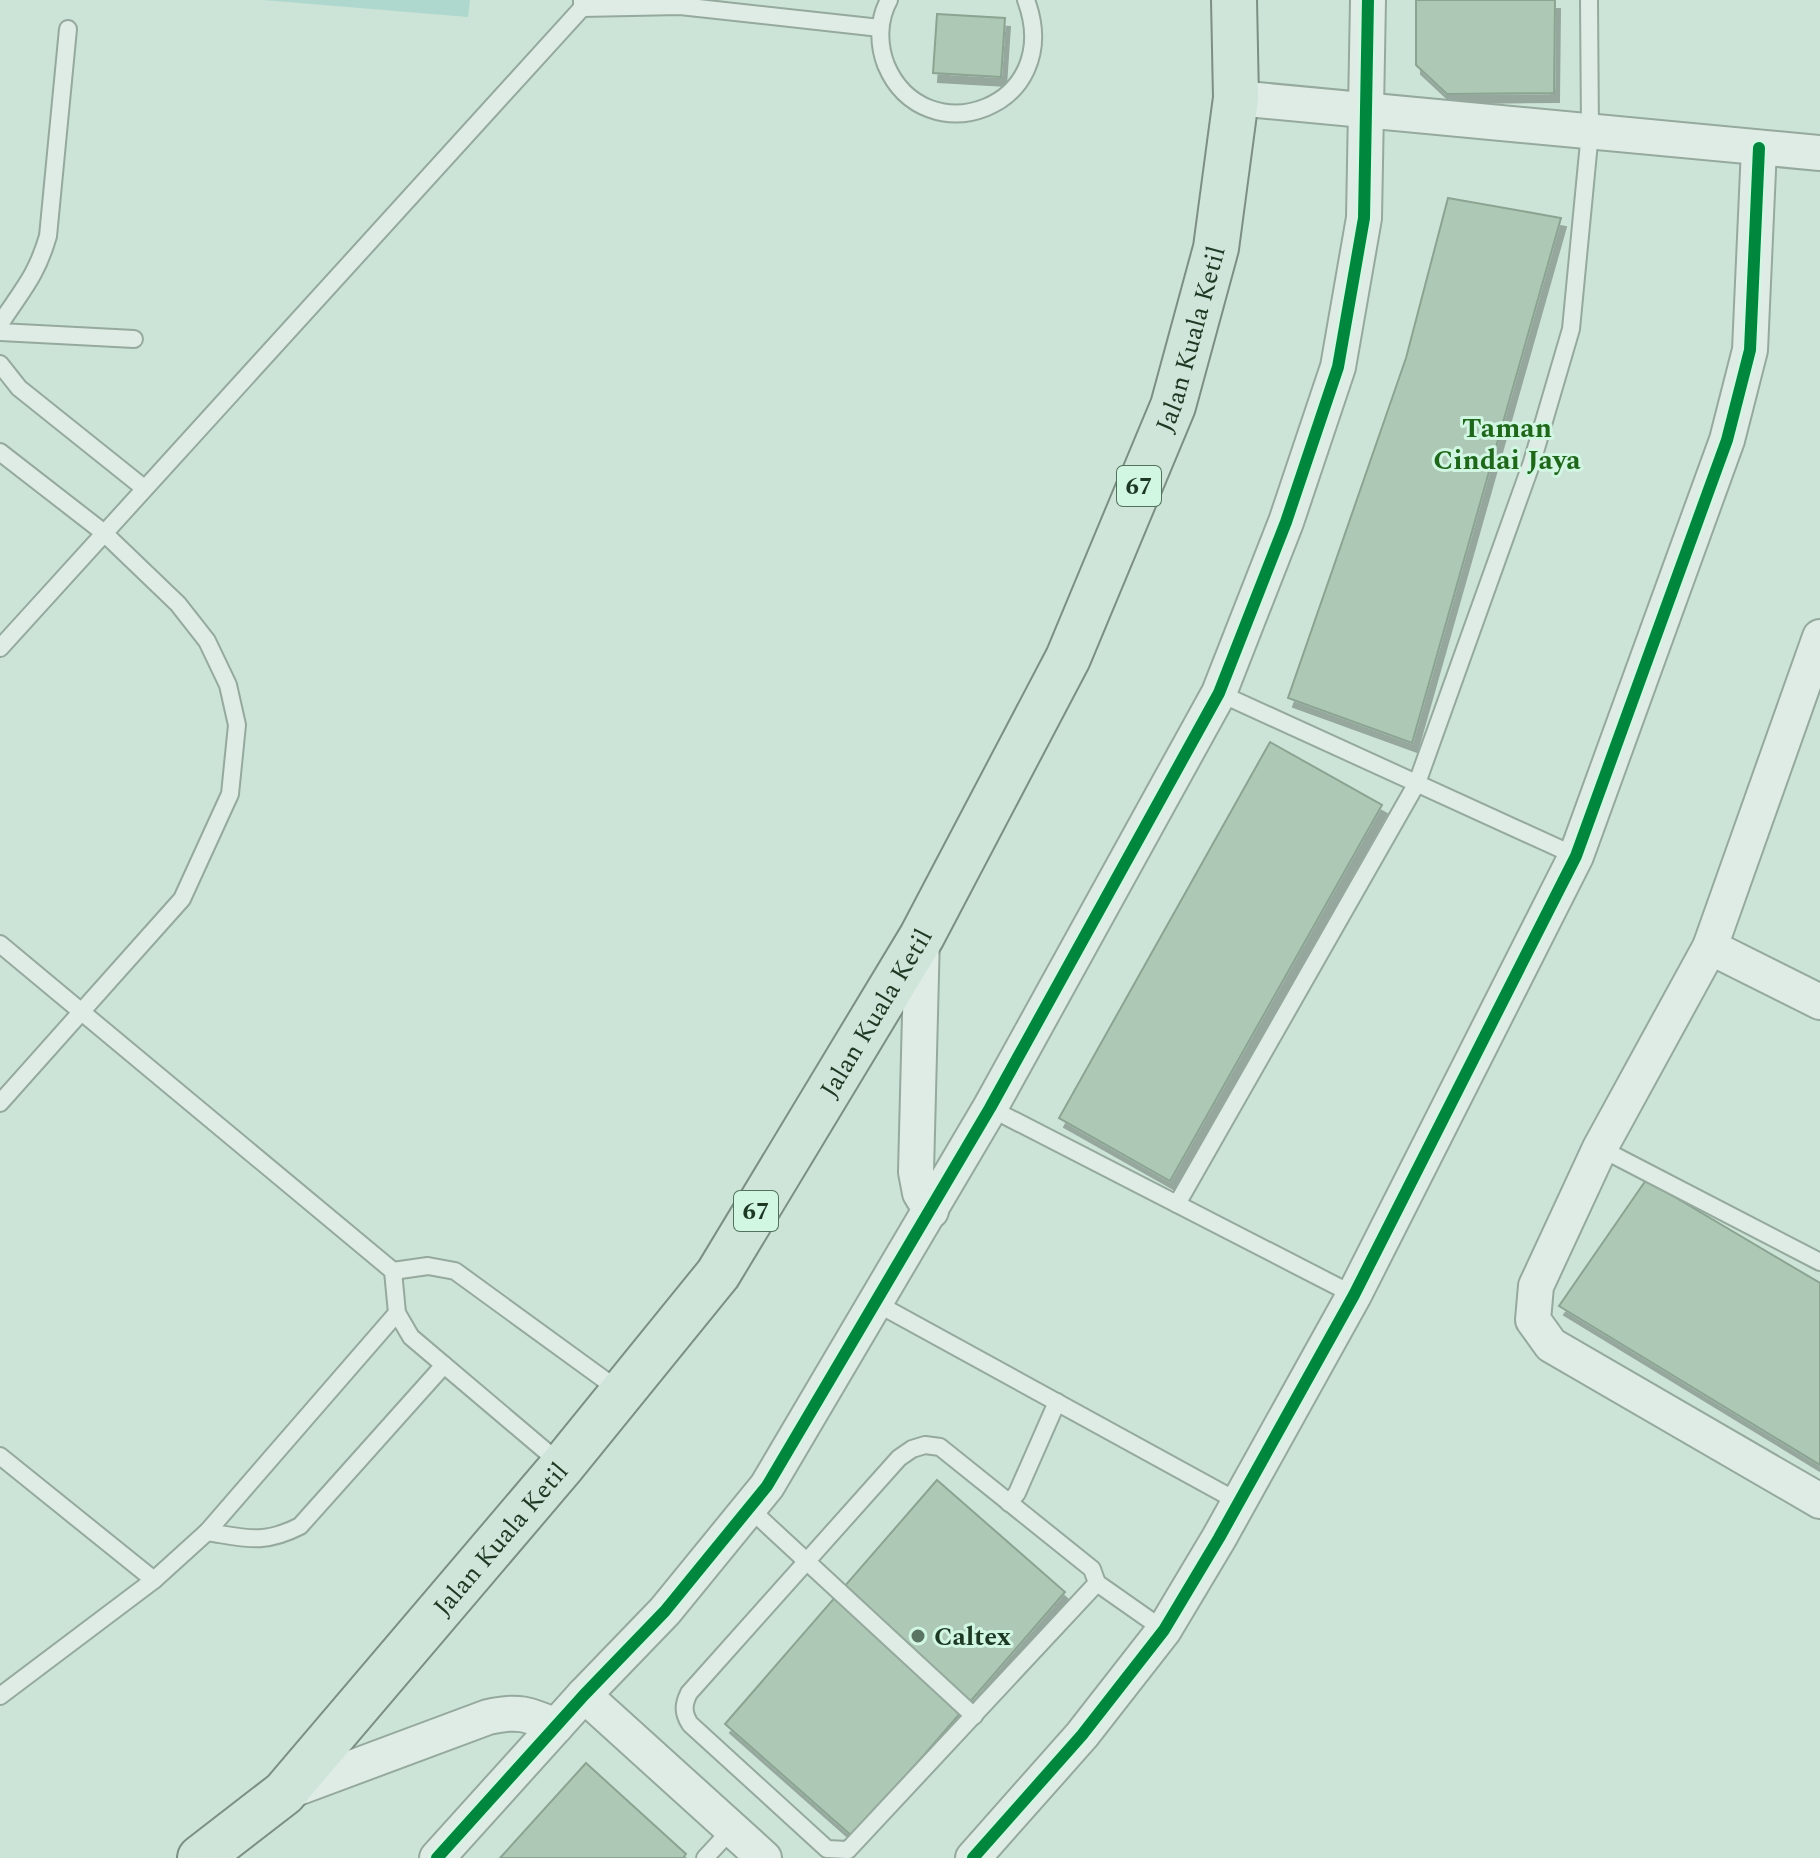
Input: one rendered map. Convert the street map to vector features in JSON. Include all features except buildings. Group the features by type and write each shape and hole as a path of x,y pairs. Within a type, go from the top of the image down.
{"main road":[{"name":"Jalan Kuala Ketil","path":"200,1858 284,1793 563,1465 718,1274 922,936 969,841 1068,658 1173,406 1216,248 1236,98 1234,0"}],"street":[{"path":"437,1858 584,1695 665,1611 767,1486 990,1108 1219,693 1286,522 1338,367 1364,218 1368,0"},
{"path":"1236,98 1820,153"},
{"path":"973,1858 1082,1735 1164,1630 1219,1538 1354,1295 1576,856 1731,425 1750,350 1759,148"},
{"path":"1820,637 1710,947 1600,1148 1536,1286 1533,1320 1551,1345 1820,1501"},
{"path":"922,936 916,1172 920,1193 931,1211"},
{"path":"1710,947 1820,1002"},
{"path":"584,1695 764,1858"},
{"path":"284,1793 488,1717 511,1712 556,1726"}],"lane":[{"path":"889,0 880,28 882,55 893,79 911,99 935,111 961,114 987,108 999,101 1026,73 1035,47 1034,20 1026,0"},
{"path":"1177,1204 1417,783 1532,462 1571,329 1590,132 1589,0"},
{"path":"0,648 582,4 680,6 880,28"},
{"path":"0,324 30,284 48,236 68,29"},
{"path":"0,332 134,339"},
{"path":"0,364 19,388 144,488"},
{"path":"0,452 103,532 178,604 207,641 228,685 237,725 230,794 182,899 0,1103"},
{"path":"1219,693 1576,856"},
{"path":"0,944 393,1271 397,1313 411,1337 563,1465"},
{"path":"990,1108 1354,1295"},
{"path":"1600,1148 1820,1262"},
{"path":"393,1271 428,1266 455,1271 621,1393"},
{"path":"876,1303 1237,1501"},
{"path":"0,1696 154,1580 207,1532 397,1313"},
{"path":"207,1532 258,1540 281,1535 300,1526 444,1365"},
{"path":"1009,1503 1017,1493 1057,1402"},
{"path":"1097,1583 848,1850 827,1849 690,1724 685,1715 689,1693 899,1458 925,1445 940,1447 1092,1569 1097,1583 1164,1630"},
{"path":"0,1456 154,1580"},
{"path":"749,1508 974,1716"},
{"path":"705,1858 732,1829"}],"shaded area":[{"path":"263,0 470,0 468,17"}],"cycle path":[{"path":"437,1858 584,1695 665,1611 767,1486 990,1108 1219,693 1286,522 1338,367 1364,218 1368,0"},
{"path":"973,1858 1082,1735 1164,1630 1219,1538 1354,1295 1576,856 1727,440 1750,350 1759,148"}],"place":[{"name":"Caltex","path":"918,1636"}],"district":[{"name":"Taman Cindai Jaya","path":"1507,443"}]}
